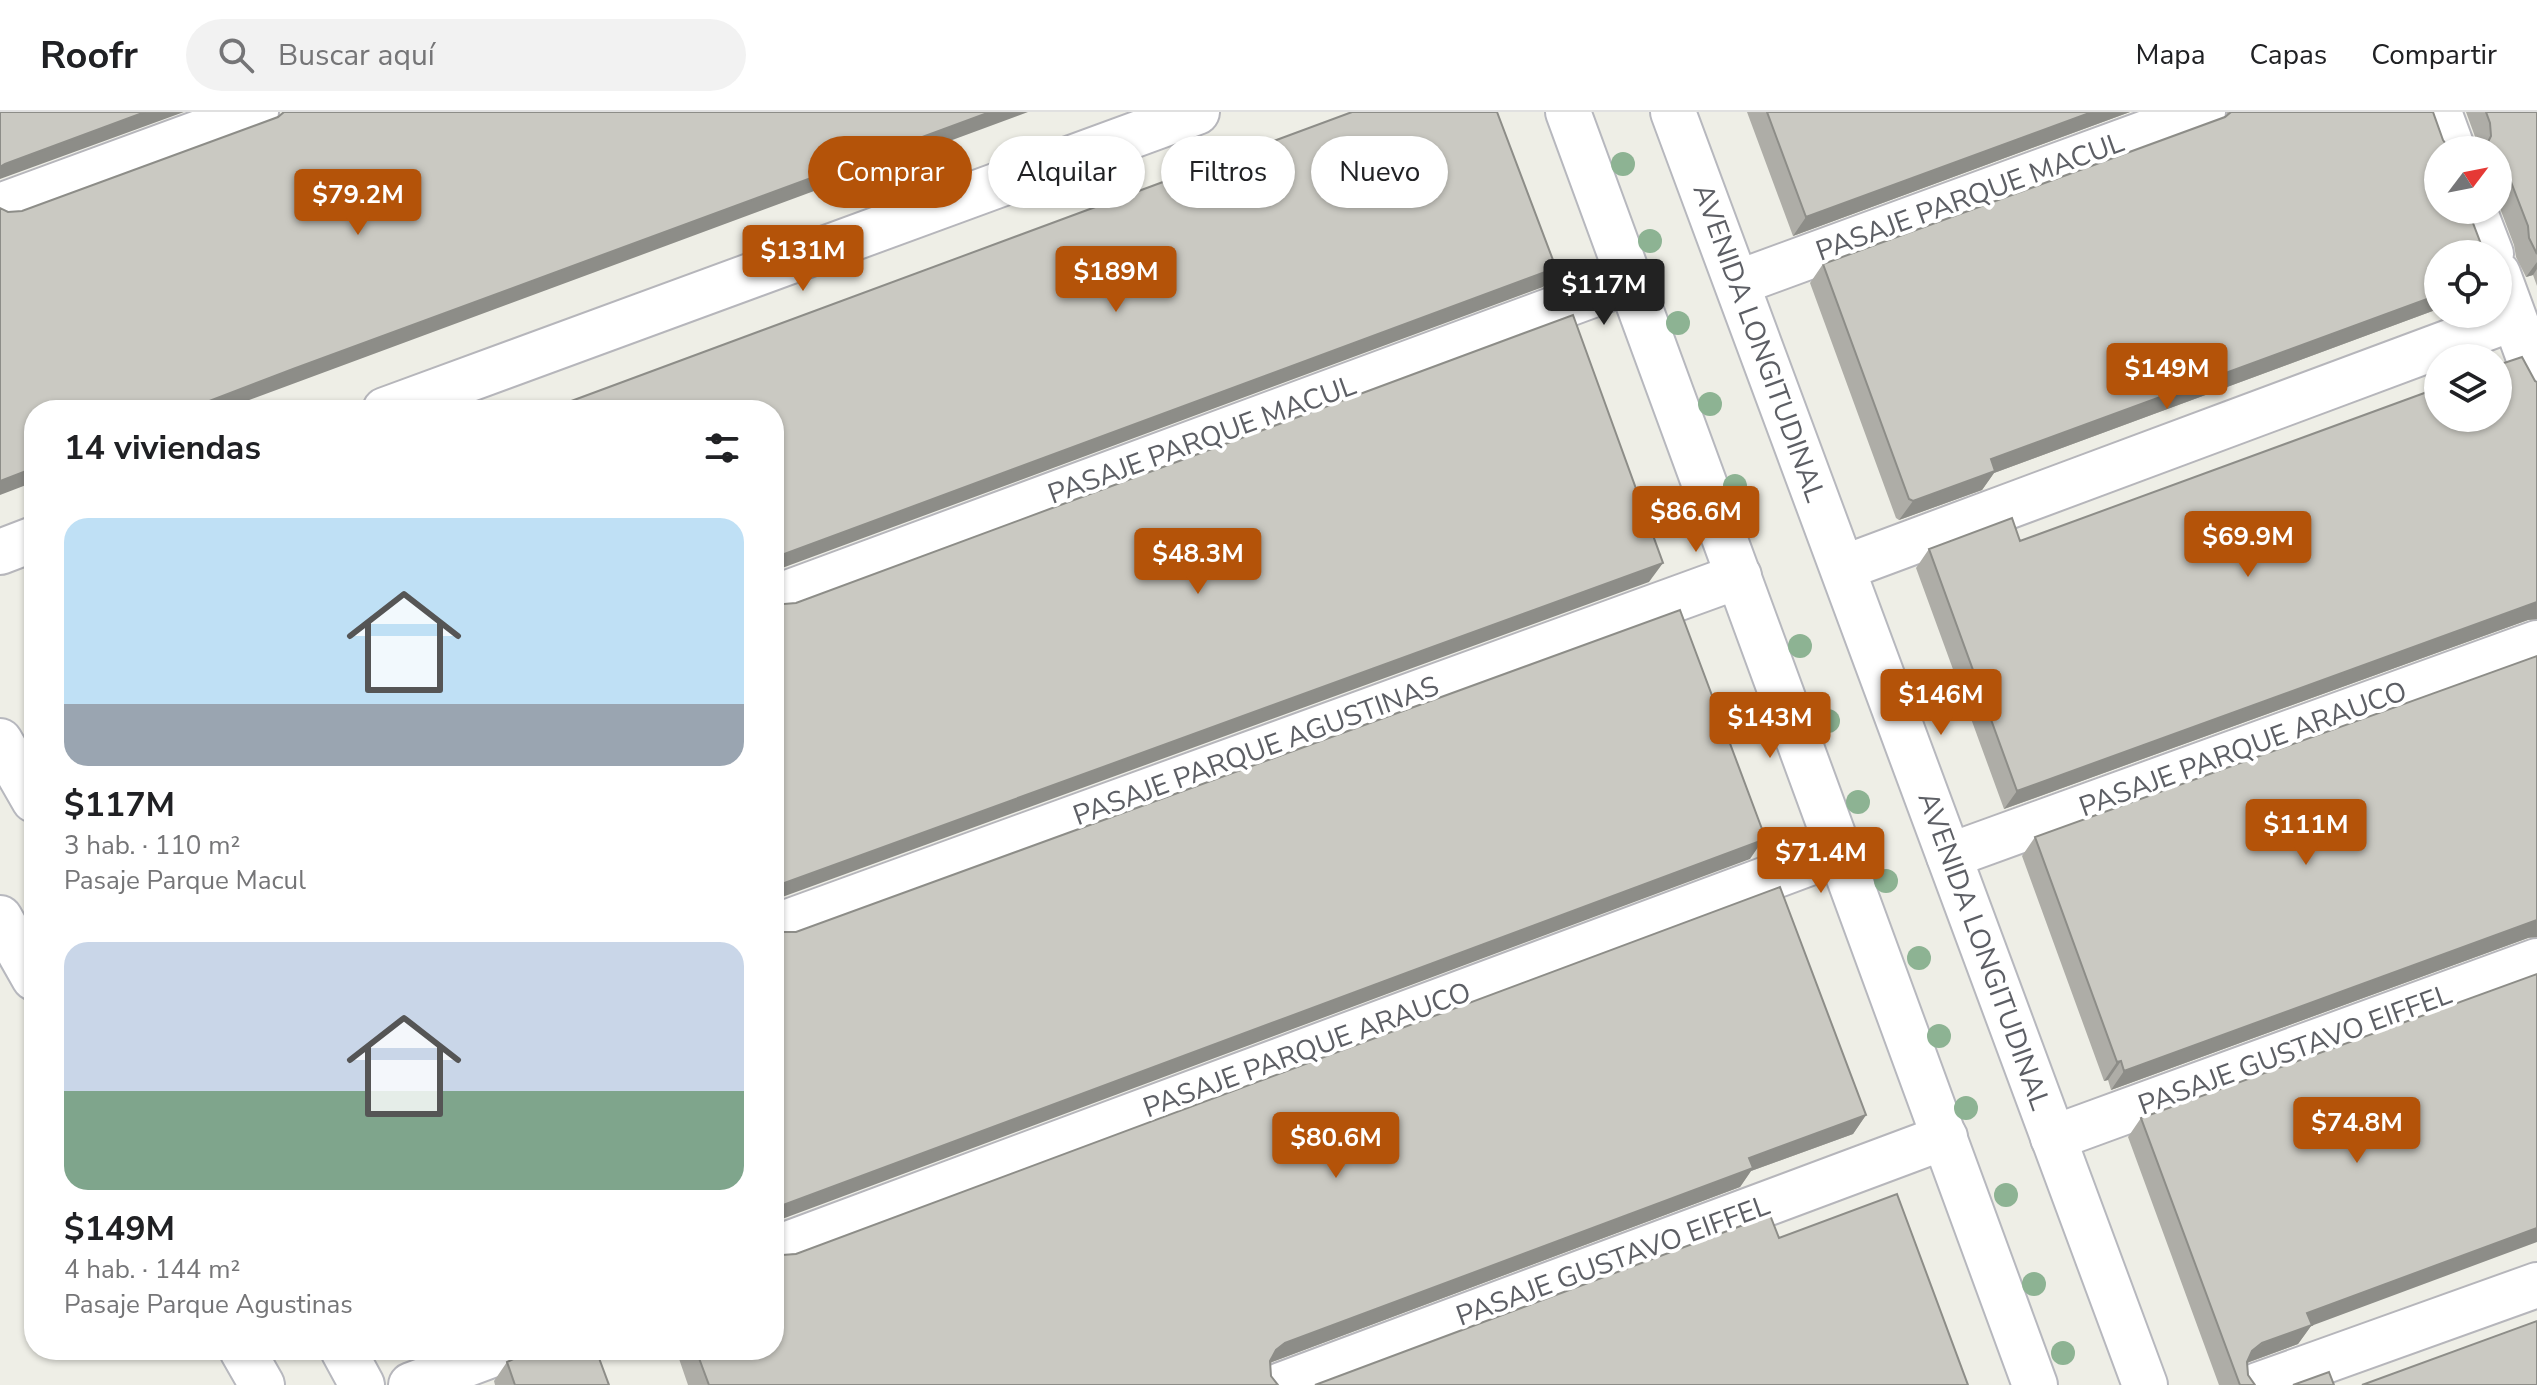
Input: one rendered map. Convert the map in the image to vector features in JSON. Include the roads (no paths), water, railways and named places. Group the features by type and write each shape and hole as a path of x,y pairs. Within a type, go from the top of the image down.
{"street":[{"path":"0,206 256,112"},
{"path":"412,400 1197,112"},
{"path":"1568,112 2035,1385"},
{"name":"AVENIDA LONGITUDINAL","path":"1673,112 2145,1385"},
{"name":"PASAJE PARQUE MACUL","path":"1737,283 2203,112"},
{"path":"2439,112 2448,136"},
{"name":"PASAJE PARQUE MACUL","path":"784,594 1630,281"},
{"path":"2512,312 2537,380"},
{"path":"1843,568 2514,318"},
{"path":"0,552 24,543"},
{"name":"PASAJE PARQUE AGUSTINAS","path":"784,923 1739,576"},
{"name":"PASAJE PARQUE ARAUCO","path":"1949,856 2537,643"},
{"path":"0,741 24,783"},
{"name":"PASAJE PARQUE ARAUCO","path":"784,1245 1839,852"},
{"path":"0,918 24,960"},
{"name":"PASAJE GUSTAVO EIFFEL","path":"2053,1138 2537,961"},
{"name":"PASAJE GUSTAVO EIFFEL","path":"1281,1385 1945,1137"},
{"path":"2258,1385 2537,1285"},
{"path":"248,1360 262,1385"},
{"path":"348,1360 362,1385"},
{"path":"411,1385 478,1360"}]}
